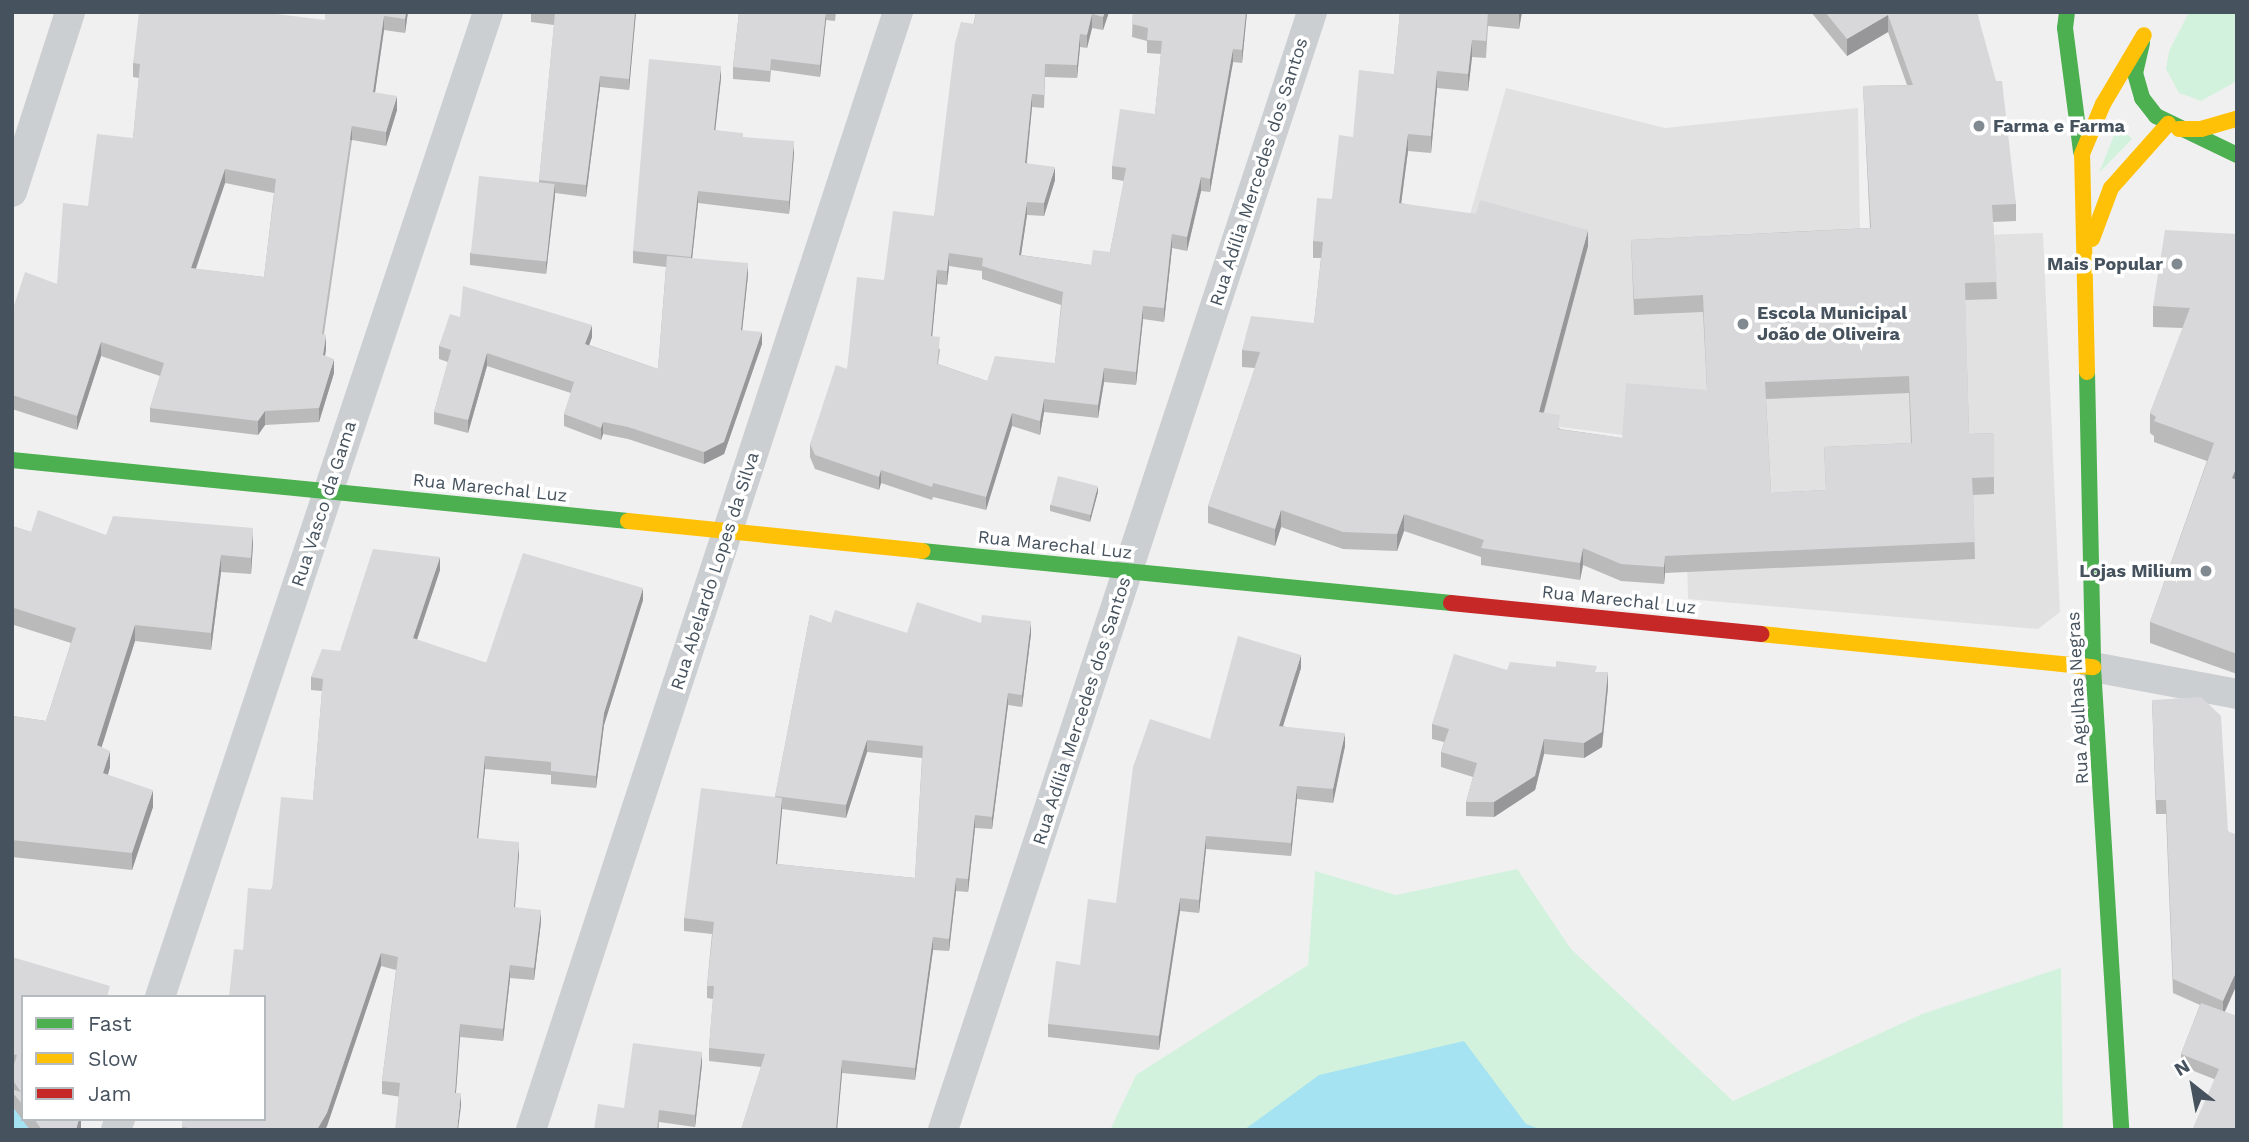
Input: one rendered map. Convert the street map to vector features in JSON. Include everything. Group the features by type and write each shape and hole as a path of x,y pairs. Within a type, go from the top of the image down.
{"main road":[{"name":"Rua Agulhas Negras","path":"2067,12 2067,48 2082,154 2093,667 2121,1130"},
{"path":"2142,98 2135,73 2144,35 2152,19"},
{"name":"Rua Agulhas Negras","path":"2082,154 2116,82 2144,35"},
{"path":"2067,48 2142,98 2174,126 2237,155"},
{"path":"2174,126 2201,129 2237,119"},
{"name":"Rua Agulhas Negras","path":"2085,264 2099,212 2111,188 2174,126"},
{"name":"Rua Marechal Luz","path":"12,460 2093,667"}],"street":[{"path":"12,192 70,12"},
{"name":"Rua Vasco da Gama","path":"161,995 488,12"},
{"name":"Rua Abelardo Lopes da Silva","path":"531,1130 898,12"},
{"name":"Rua Adília Mercedes dos Santos","path":"943,1130 1312,12"},
{"path":"2093,667 2237,694"}],"shaded area":[{"name":"Escola Municipal João de Oliveira","path":"1506,88 1665,128 1858,108 1860,239 2043,233 2060,612 2038,629 1688,599 1684,443 1415,408"}],"green space":[{"path":"2189,12 2237,12 2237,81 2201,101 2179,93 2166,69 2169,51"},
{"path":"2118,125 2132,139 2099,173"},
{"path":"1517,869 1571,949 1733,1101 1922,1014 2061,968 2063,1130 1110,1130 1136,1075 1308,965 1315,871 1396,895"}],"water":[{"path":"1464,1041 1526,1124 1542,1130 1244,1130 1319,1075"}],"building":[{"path":"139,12 261,12 325,20 325,12 406,12 405,19 384,16 373,92 397,96 386,132 352,126 322,334 326,335 323,355 334,359 319,408 265,411 258,421 150,408 164,363 101,342 77,416 12,395 12,312 25,272 57,284 63,203 88,206 97,134 133,138 140,64 133,63","holes":["225,169 276,179 264,277 191,268"]},
{"path":"547,12 635,12 629,79 600,76 586,185 539,180 555,13"},
{"path":"739,12 826,12 820,65 771,59 770,71 733,67"},
{"path":"976,12 1105,12 1103,17 1092,14 1087,35 1080,34 1077,65 1045,64 1044,95 1032,94 1025,163 1055,167 1044,203 1027,202 1019,255 1091,265 1093,250 1110,252 1126,168 1112,166 1120,109 1155,114 1162,41 1147,40 1148,28 1132,24 1133,12 1246,12 1242,50 1233,49 1210,179 1201,177 1187,237 1172,234 1164,308 1143,306 1136,372 1104,368 1098,405 1044,399 1040,421 1012,413 986,497 933,483 932,487 881,470 879,477 815,455 810,444 836,365 847,369 857,277 884,280 893,211 934,216 955,43 961,22 974,24","holes":["949,253 983,258 982,266 1063,292 1055,363 995,356 987,381 937,364 940,337 931,336 937,270 947,271"]},
{"path":"1400,12 1488,12 1486,41 1472,40 1468,74 1437,71 1431,136 1408,134 1399,203 1476,214 1480,200 1588,230 1539,412 1560,415 1558,429 1622,438 1626,383 1707,390 1703,295 1634,299 1631,240 1871,228 1863,86 1913,85 1888,15 1847,39 1825,12 1977,12 1996,81 2002,81 2016,204 1992,205 1997,282 1965,283 1969,434 1994,433 1994,477 1972,478 1975,542 1665,556 1664,567 1621,564 1583,548 1580,563 1481,548 1484,540 1404,514 1397,534 1343,532 1281,510 1275,529 1208,506 1260,352 1242,350 1251,316 1314,323 1323,242 1313,241 1317,198 1332,199 1339,135 1353,137 1359,70 1394,74","holes":["1909,376 1912,443 1824,447 1826,490 1771,493 1765,382"]},
{"path":"649,59 721,66 714,130 743,133 743,137 794,141 789,201 698,191 691,257 633,251"},
{"path":"479,176 555,184 546,262 471,254"},
{"path":"2165,230 2237,234 2237,466 2232,478 2237,480 2237,654 2150,622 2214,443 2154,421 2156,417 2150,413 2190,308 2153,306"},
{"path":"667,256 748,263 741,330 762,332 724,442 704,452 628,427 603,422 601,428 564,414 574,382 487,353 468,420 434,412 451,350 439,346 450,314 460,317 463,286 592,325 585,344 658,369"},
{"path":"1058,476 1098,486 1091,515 1051,505"},
{"path":"38,510 106,535 113,516 253,528 251,558 221,555 211,633 135,625 97,745 110,751 103,773 153,790 132,853 12,840 12,716 46,721 76,628 14,608 12,614 12,526 31,532"},
{"path":"373,549 440,557 413,638 486,663 523,553 643,588 604,713 596,776 551,771 551,762 485,756 477,838 519,842 514,907 541,910 534,968 510,965 503,1029 460,1024 455,1093 461,1093 457,1130 395,1130 400,1083 382,1081 398,957 381,953 327,1113 317,1130 203,1130 182,1127 183,1121 266,1121 266,995 229,995 234,949 243,950 248,888 272,890 281,797 313,800 323,679 311,677 322,649 340,651"},
{"path":"917,602 981,623 982,615 1031,621 1022,695 1008,693 992,817 975,815 968,879 956,878 949,939 933,937 915,1068 842,1060 836,1130 741,1130 765,1054 709,1048 714,986 707,986 714,922 684,918 701,788 782,798 776,864 915,878 923,746 867,740 846,805 775,796 810,615 831,623 835,610 907,633"},
{"path":"1238,636 1301,655 1279,726 1345,733 1333,789 1297,786 1291,843 1206,836 1199,900 1180,898 1159,1036 1048,1024 1056,961 1080,965 1088,899 1116,903 1133,767 1150,719 1210,739"},
{"path":"1454,654 1507,670 1510,662 1556,667 1556,661 1597,666 1595,672 1608,672 1602,732 1584,743 1544,739 1535,776 1494,802 1466,802 1477,763 1441,752 1449,729 1432,724"},
{"path":"2201,697 2221,716 2228,831 2237,835 2237,970 2223,1001 2173,979 2166,800 2156,800 2152,700"},
{"path":"12,957 110,986 108,995 21,995 21,1092 12,1079 17,1055 12,1054"},
{"path":"2201,1003 2237,1016 2237,1130 2192,1130 2219,1069 2181,1054"},
{"path":"633,1043 702,1052 695,1115 659,1110 657,1130 594,1130 598,1104 624,1108"},
{"path":"12,1089 21,1092 21,1103 12,1092"},
{"path":"35,1121 78,1121 76,1130 42,1130"}],"waterway":[{"path":"12,1122 17,1130"}],"traffic: fast":[{"path":"2067,12 2065,28 2081,152"},
{"path":"2142,43 2135,73 2142,98 2156,116 2237,155"},
{"path":"2087,372 2093,667 2121,1130"},
{"path":"12,460 628,521"},
{"path":"922,551 1451,603"}],"traffic: slow":[{"path":"2087,372 2082,154 2103,104 2144,35"},
{"path":"2179,129 2201,129 2237,119"},
{"path":"2092,239 2111,188 2168,124"},
{"path":"628,521 922,551"},
{"path":"1761,634 2093,667"}],"traffic: jam":[{"path":"1451,603 1761,634"}],"place":[{"name":"Farma e Farma","path":"1979,126"},
{"name":"Mais Popular","path":"2177,264"},
{"name":"Escola Municipal João de Oliveira","path":"1743,324"},
{"name":"Lojas Milium","path":"2206,571"}]}
